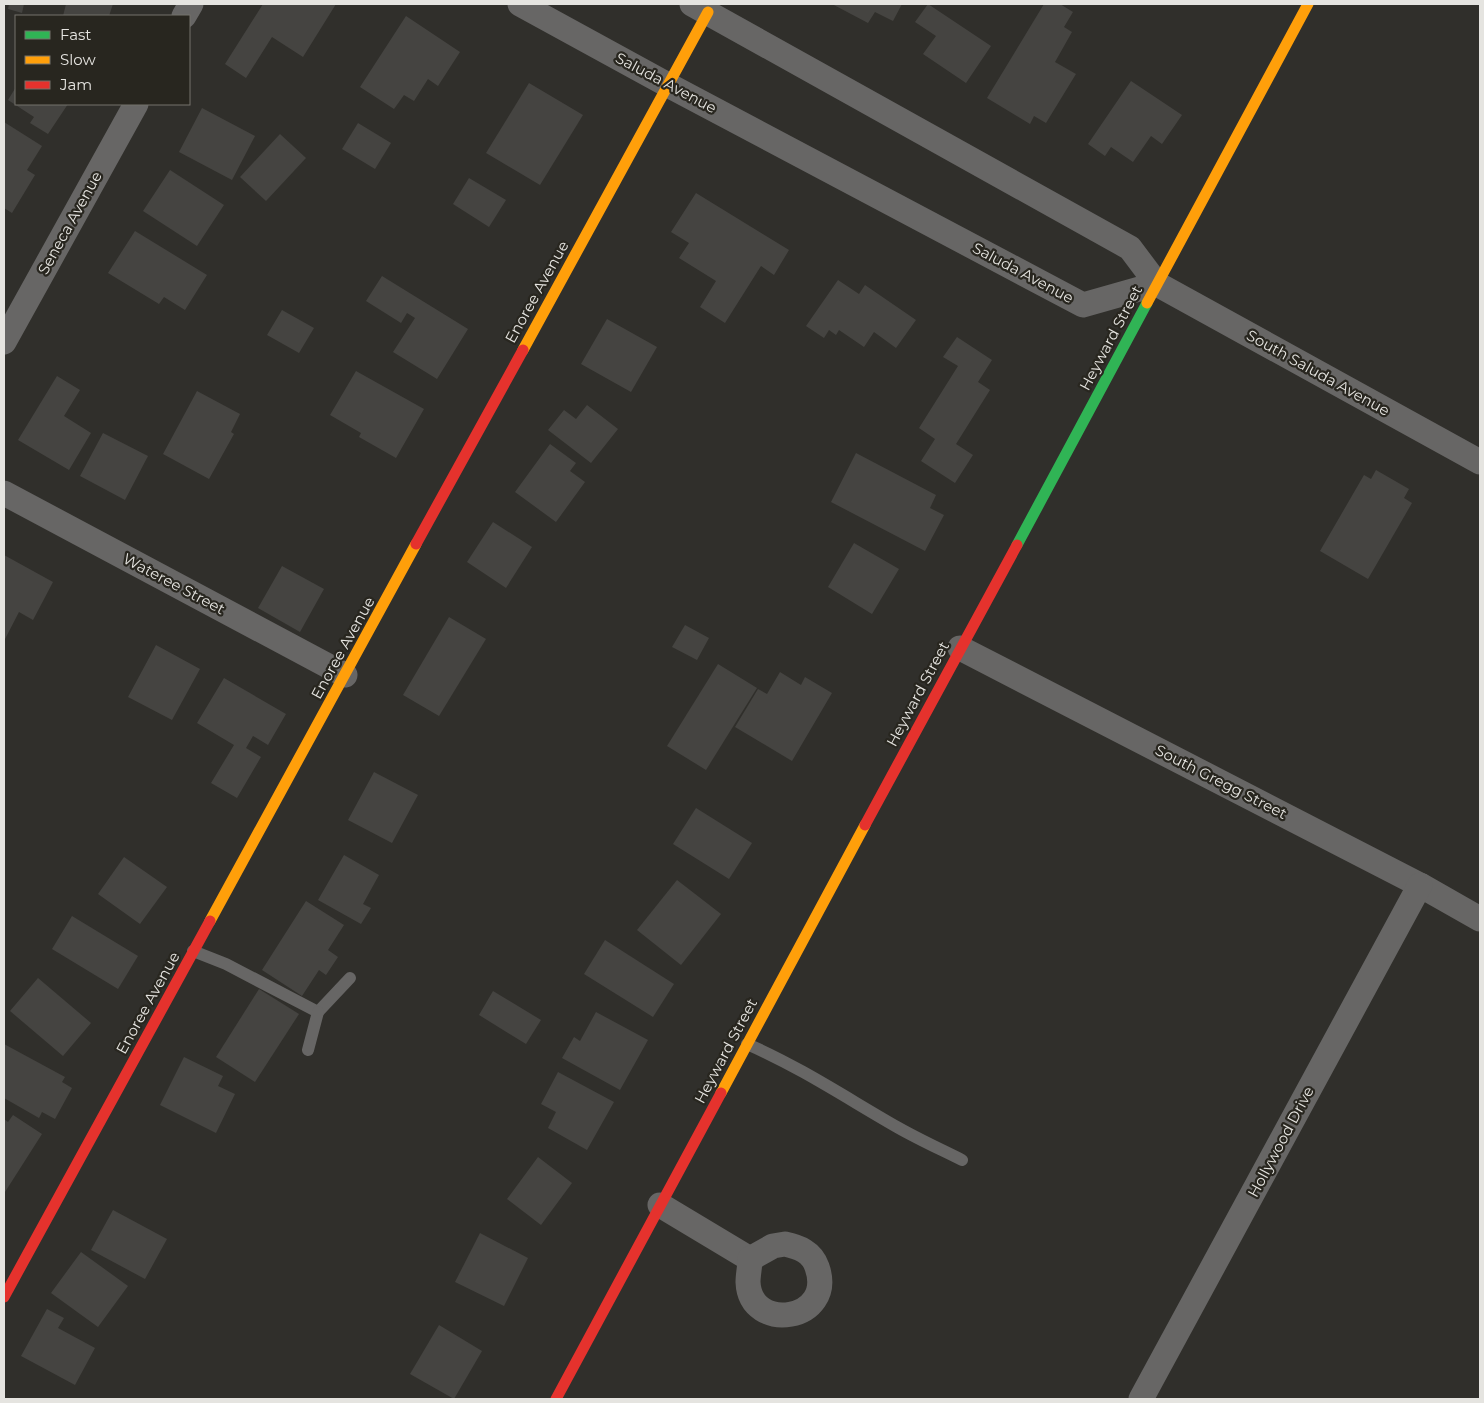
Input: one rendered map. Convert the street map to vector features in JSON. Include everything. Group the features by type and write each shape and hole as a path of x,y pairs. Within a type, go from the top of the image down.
{"street":[{"path":"185,15 191,4"},
{"name":"Saluda Avenue","path":"520,4 668,85 1083,305 1157,284"},
{"name":"Heyward Street","path":"556,1399 1308,4"},
{"path":"700,8 1130,248 1157,284"},
{"name":"Enoree Avenue","path":"4,1298 668,85 700,8"},
{"name":"Seneca Avenue","path":"4,342 135,105"},
{"name":"South Saluda Avenue","path":"1157,284 1480,462"},
{"name":"Wateree Street","path":"4,493 345,675"},
{"name":"South Gregg Street","path":"960,648 1420,885 1480,919"},
{"name":"Hollywood Drive","path":"1141,1399 1420,885"},
{"path":"660,1205 750,1259"}],"lane":[{"path":"193,951 226,964 318,1012"},
{"path":"308,1050 318,1012 350,978"},
{"path":"747,1044 771,1054 899,1128 962,1160"}],"building":[{"path":"9,4 24,4 22,13 8,9"},
{"path":"66,4 113,4 109,15 63,15"},
{"path":"263,4 336,4 303,57 272,37 246,78 225,64"},
{"path":"832,4 902,4 893,21 875,12 868,23"},
{"path":"928,4 991,46 966,83 923,54 936,36 915,22"},
{"path":"1044,4 1060,4 1073,12 1064,27 1072,32 1055,62 1076,74 1046,123 1034,116 1030,124 987,98"},
{"path":"406,16 460,52 438,86 428,79 414,101 404,95 394,109 360,87"},
{"path":"1131,81 1182,115 1162,144 1151,136 1133,162 1111,147 1105,156 1088,144"},
{"path":"529,83 583,115 540,185 486,153"},
{"path":"15,89 15,105 8,100"},
{"path":"16,105 67,105 48,134 30,123 34,117"},
{"path":"202,108 255,136 232,180 179,152"},
{"path":"4,122 42,146 27,170 35,175 12,213 4,208"},
{"path":"358,123 391,143 375,169 342,149"},
{"path":"280,134 306,158 266,201 240,177"},
{"path":"170,170 224,205 197,246 143,211"},
{"path":"469,178 506,200 489,227 453,204"},
{"path":"696,193 789,250 774,275 761,266 725,323 700,307 716,281 679,258 689,243 671,232"},
{"path":"135,231 207,275 185,310 164,297 159,304 108,273"},
{"path":"382,276 468,329 437,379 393,352 415,318 407,313 401,323 366,301"},
{"path":"838,280 859,294 865,285 916,320 896,348 874,332 864,347 839,330 836,335 829,330 824,338 806,326"},
{"path":"282,310 314,328 299,353 267,335"},
{"path":"607,319 657,347 631,392 581,364"},
{"path":"957,337 992,360 978,382 990,390 956,444 973,455 955,483 921,461 935,439 919,428 958,366 943,357"},
{"path":"356,371 424,409 396,458 359,437 361,433 330,415"},
{"path":"57,376 80,390 64,416 91,433 69,470 18,440"},
{"path":"197,391 240,414 231,432 234,434 209,479 163,454"},
{"path":"587,405 618,429 591,463 548,430 564,410 576,419"},
{"path":"103,433 148,456 125,500 80,476"},
{"path":"550,444 576,463 570,471 585,482 556,522 515,492"},
{"path":"856,453 936,495 930,508 944,515 925,551 831,502"},
{"path":"1376,470 1409,489 1404,498 1412,503 1368,579 1320,551 1364,475 1371,479"},
{"path":"493,522 532,547 506,588 467,562"},
{"path":"854,543 899,569 872,614 828,587"},
{"path":"4,555 53,582 33,620 19,612 4,641"},
{"path":"282,566 324,589 300,632 258,608"},
{"path":"449,617 486,639 439,716 403,695"},
{"path":"685,625 709,638 697,660 672,647"},
{"path":"156,645 200,669 172,720 128,697"},
{"path":"718,664 757,688 706,770 667,746"},
{"path":"780,672 801,685 805,677 832,693 792,761 735,727 758,689 767,694"},
{"path":"224,678 286,714 268,745 253,736 246,748 261,757 237,798 211,783 234,745 197,723"},
{"path":"374,772 418,795 392,843 348,820"},
{"path":"696,808 752,843 729,879 673,844"},
{"path":"344,855 379,875 363,904 371,908 361,924 318,900"},
{"path":"124,857 167,887 140,924 98,894"},
{"path":"677,880 721,914 681,965 637,930"},
{"path":"306,901 344,925 328,950 338,957 326,975 319,970 302,996 262,970"},
{"path":"72,916 138,956 118,989 52,949"},
{"path":"605,940 674,984 653,1017 584,974"},
{"path":"38,978 91,1023 63,1056 10,1011"},
{"path":"259,989 299,1014 255,1082 216,1057"},
{"path":"493,991 541,1020 526,1044 479,1015"},
{"path":"596,1012 648,1040 620,1090 562,1058 574,1037 580,1041"},
{"path":"4,1044 65,1077 62,1082 72,1088 55,1119 42,1112 39,1118 4,1098"},
{"path":"184,1057 223,1076 218,1086 235,1094 216,1133 160,1105"},
{"path":"558,1072 614,1102 587,1150 548,1128 556,1112 541,1104"},
{"path":"13,1115 42,1134 5,1192 4,1119 8,1122"},
{"path":"538,1157 572,1183 541,1225 507,1199"},
{"path":"113,1210 167,1239 145,1279 91,1250"},
{"path":"480,1233 528,1258 504,1306 455,1282"},
{"path":"81,1252 128,1286 98,1327 51,1293"},
{"path":"47,1309 64,1318 58,1328 95,1348 75,1385 21,1356"},
{"path":"439,1325 482,1351 454,1399 410,1374"}],"traffic: fast":[{"path":"1017,545 1147,303"}],"traffic: slow":[{"path":"1147,303 1308,4"},
{"path":"523,350 708,12"},
{"path":"210,921 416,544"},
{"path":"721,1093 865,825"}],"traffic: jam":[{"path":"416,544 523,350"},
{"path":"865,825 1017,545"},
{"path":"4,1297 210,921"},
{"path":"556,1399 721,1093"}]}
